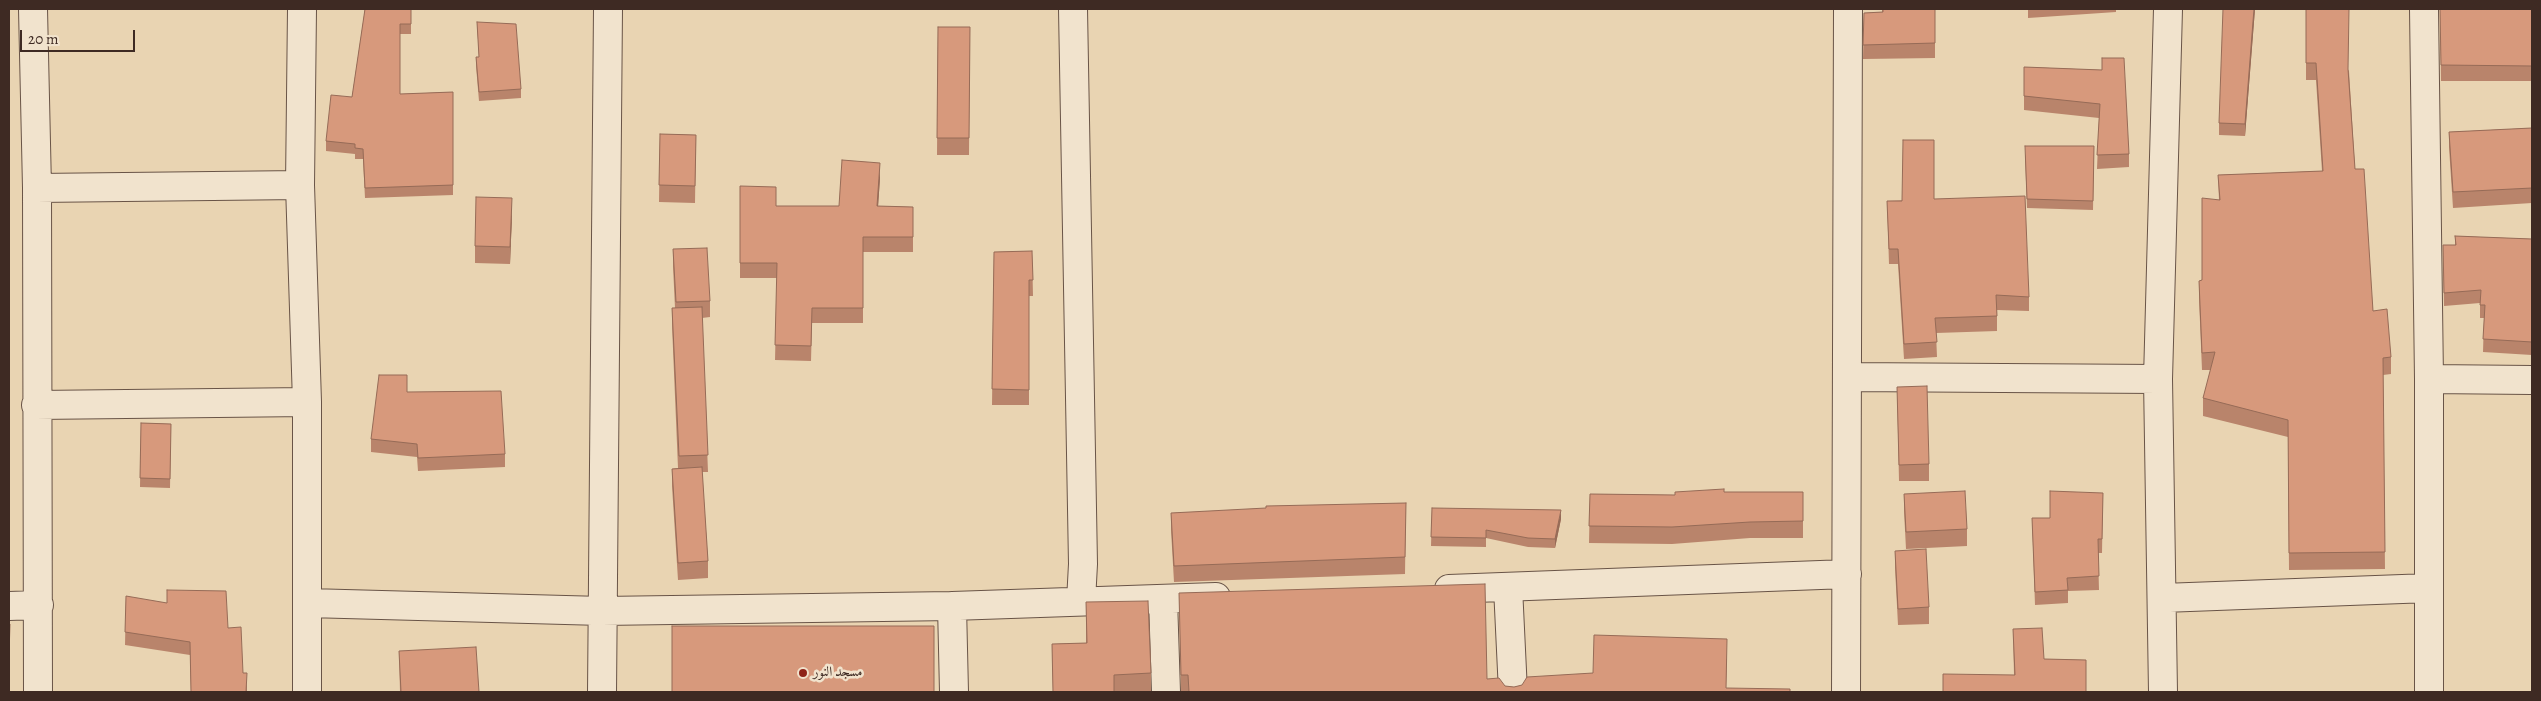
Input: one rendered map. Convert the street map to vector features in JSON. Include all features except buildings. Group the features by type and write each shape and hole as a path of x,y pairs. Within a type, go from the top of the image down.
{"street":[{"path":"33,9 37,188 38,692"},
{"path":"302,9 300,185 307,402 307,692"},
{"path":"602,692 608,9"},
{"path":"1073,9 1083,564 1081,601"},
{"path":"1846,692 1848,9"},
{"path":"2163,692 2163,598 2158,379 2168,9"},
{"path":"2424,9 2429,380 2429,692"},
{"path":"37,188 300,185"},
{"path":"1848,377 2158,379"},
{"path":"2429,380 2532,380"},
{"path":"36,405 307,402"},
{"path":"1420,590 1847,574"},
{"path":"1508,586 1514,692"},
{"path":"2163,598 2429,588"},
{"path":"308,602 602,611 952,606 1242,596"},
{"path":"1163,599 1166,692"},
{"path":"9,606 38,605"},
{"path":"952,606 954,692"}],"place":[{"name":"مسجد النور","path":"803,673"}]}
